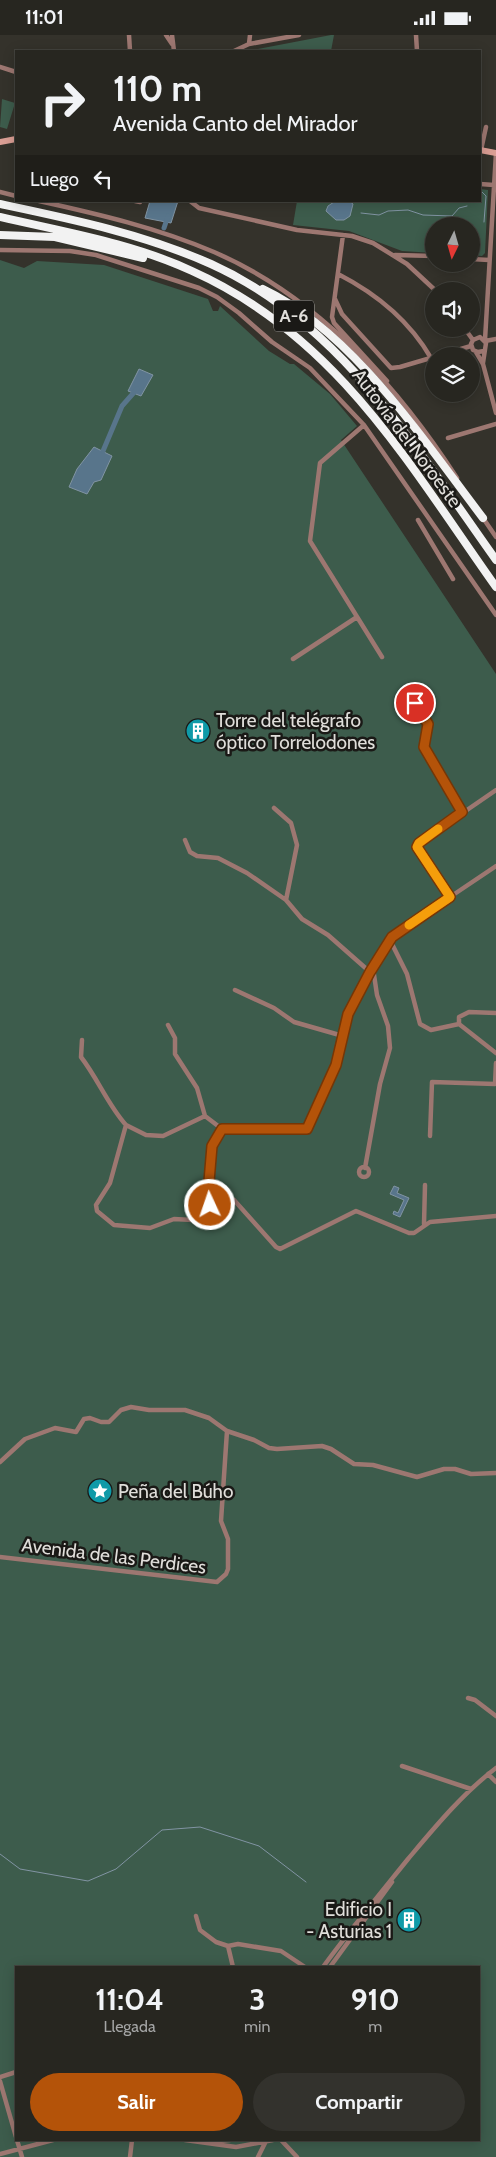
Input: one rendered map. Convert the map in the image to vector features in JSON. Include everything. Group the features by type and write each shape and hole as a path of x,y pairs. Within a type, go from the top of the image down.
{"highway":[{"name":"Autovía del Noroeste","path":"0,204 102,227 160,244 211,264 236,277 287,310 348,364 403,431 496,560"},
{"name":"Autovía del Noroeste","path":"0,217 97,239 156,257 191,270 227,288 264,311 306,343 339,375 371,412 496,587"},
{"path":"0,235 61,238 191,270"},
{"path":"236,277 280,297 318,325 345,349 412,426 483,518"}],"main road":[{"path":"0,142 15,139"},
{"path":"481,150 496,153"}],"street":[{"path":"129,35 130,50"},
{"path":"166,35 173,45"},
{"path":"172,35 174,50"},
{"path":"249,44 250,35"},
{"path":"236,50 249,44 299,35"},
{"path":"416,35 416,50"},
{"path":"0,67 15,73"},
{"path":"481,150 486,127"},
{"path":"483,364 486,345 483,339 489,260 494,228 496,153"},
{"path":"481,185 494,185"},
{"path":"0,192 15,196"},
{"path":"44,202 167,235 222,256 277,286 321,318 356,350 431,437 496,537"},
{"path":"191,202 199,208 297,230 343,235 373,243 395,255 426,282"},
{"path":"343,235 332,317 334,323 383,376 398,397"},
{"path":"0,250 70,251 96,255 199,288 224,302 272,342 310,368 364,425 496,615"},
{"path":"395,255 425,257"},
{"path":"480,260 489,260"},
{"path":"338,274 368,291 397,314 426,347"},
{"path":"335,297 342,314 386,365 395,368 425,360"},
{"path":"473,340 496,339"},
{"path":"468,347 471,346 473,340"},
{"path":"480,352 484,351"},
{"path":"480,359 496,413"},
{"path":"448,439 496,424"},
{"path":"364,425 320,463 310,541 382,657"},
{"path":"418,520 453,579"},
{"path":"426,534 436,527"},
{"path":"293,659 357,617"},
{"path":"415,703 428,724 424,747 462,812"},
{"path":"450,897 417,847 419,843 496,790"},
{"path":"274,808 291,823 297,845 286,900"},
{"path":"184,840 190,852 197,856 218,858 247,873 286,900 302,919 328,935 372,970 388,1026 390,1049 380,1083 365,1168"},
{"path":"168,1025 175,1038 175,1054 197,1088 205,1116 222,1129 307,1129 336,1065 348,1014 390,940 496,866"},
{"path":"390,940 407,974 420,1024 431,1030 459,1024"},
{"path":"236,989 274,1008 294,1022 343,1036"},
{"path":"459,1024 459,1017 470,1012 496,1013"},
{"path":"459,1024 496,1053"},
{"path":"82,1040 81,1057 96,1077 116,1115 126,1125 146,1135 163,1136 205,1116"},
{"path":"430,1136 432,1081 495,1084 496,1063"},
{"path":"126,1125 110,1183 96,1205 97,1211 114,1225 150,1228 174,1219 212,1221 208,1193 212,1146 222,1129"},
{"path":"424,1224 425,1185"},
{"path":"208,1193 234,1200 276,1247 280,1249 356,1211 409,1233 414,1233 424,1224 496,1216"},
{"path":"0,1462 25,1439 55,1428 76,1433 84,1419 90,1418 101,1423 109,1422 121,1410 131,1407 148,1410 185,1410 209,1418 228,1431 276,1449 322,1446 331,1449 354,1464 373,1465 417,1477 444,1469 454,1469 470,1474 496,1473"},
{"name":"Avenida de las Perdices","path":"0,1557 217,1582 226,1574 228,1569 228,1539 221,1521 228,1431"},
{"path":"468,1697 496,1716"},
{"path":"402,1766 472,1789"},
{"path":"324,1966 358,1919 448,1813 496,1768"},
{"path":"488,1774 496,1782"},
{"path":"331,1966 405,1863"},
{"path":"196,1916 200,1930 216,1942 228,1946 238,1945 281,1951 304,1966"},
{"path":"228,1946 233,1966"},
{"path":"0,2077 15,2072"},
{"path":"0,2081 15,2132"},
{"path":"18,2141 22,2157"},
{"path":"0,2154 49,2141"},
{"path":"130,2157 132,2141"},
{"path":"193,2141 236,2147 270,2141"},
{"path":"201,2142 216,2141"},
{"path":"260,2141 265,2143"},
{"path":"282,2141 296,2157"},
{"path":"258,2157 265,2143"}],"green space":[{"path":"331,35 334,35 331,50 252,50"},
{"path":"2,99 15,103 7,129 0,127"},
{"path":"481,189 488,190 485,253 482,256 480,256 480,217 425,217 425,252 402,251 349,231 293,225 297,202 481,202"},
{"path":"0,260 24,268 37,261 104,265 208,299 213,311 218,311 220,306 269,351 290,364 294,364 330,394 357,426 341,440 496,674 496,2157 0,2157"}],"water":[{"path":"150,202 178,202 171,223 145,218"},
{"path":"334,202 350,202 353,204 350,216 344,220 336,220 326,211 328,206"},
{"path":"139,369 153,375 141,396 128,391"},
{"path":"94,447 112,456 101,480 94,482 87,494 69,487 77,469"},
{"path":"394,1186 399,1188 397,1193 409,1198 400,1217 393,1214 394,1211 398,1213 404,1200 390,1194"}],"waterway":[{"path":"482,192 486,196 484,222"},
{"path":"361,213 379,215 388,211 408,210 423,215 452,216 459,208 467,206"},
{"path":"164,228 168,216"},
{"path":"103,451 122,406 137,389"},
{"path":"0,1854 20,1869 88,1881 116,1869 162,1830 200,1827 259,1846 306,1882"}],"slow traffic":[{"path":"409,925 450,897 417,847 419,843 438,829"}],"place":[{"name":"Torre del telégrafo óptico Torrelodones","path":"198,731"},
{"name":"Peña del Búho","path":"100,1491"},
{"name":"Edificio I - Asturias 1","path":"409,1920"}],"route":[{"path":"210,1205 208,1193 212,1146 222,1129 302,1131 310,1126 336,1065 348,1014 370,972 392,937 450,897 417,847 419,843 462,812 424,747 428,724 415,703"}]}
